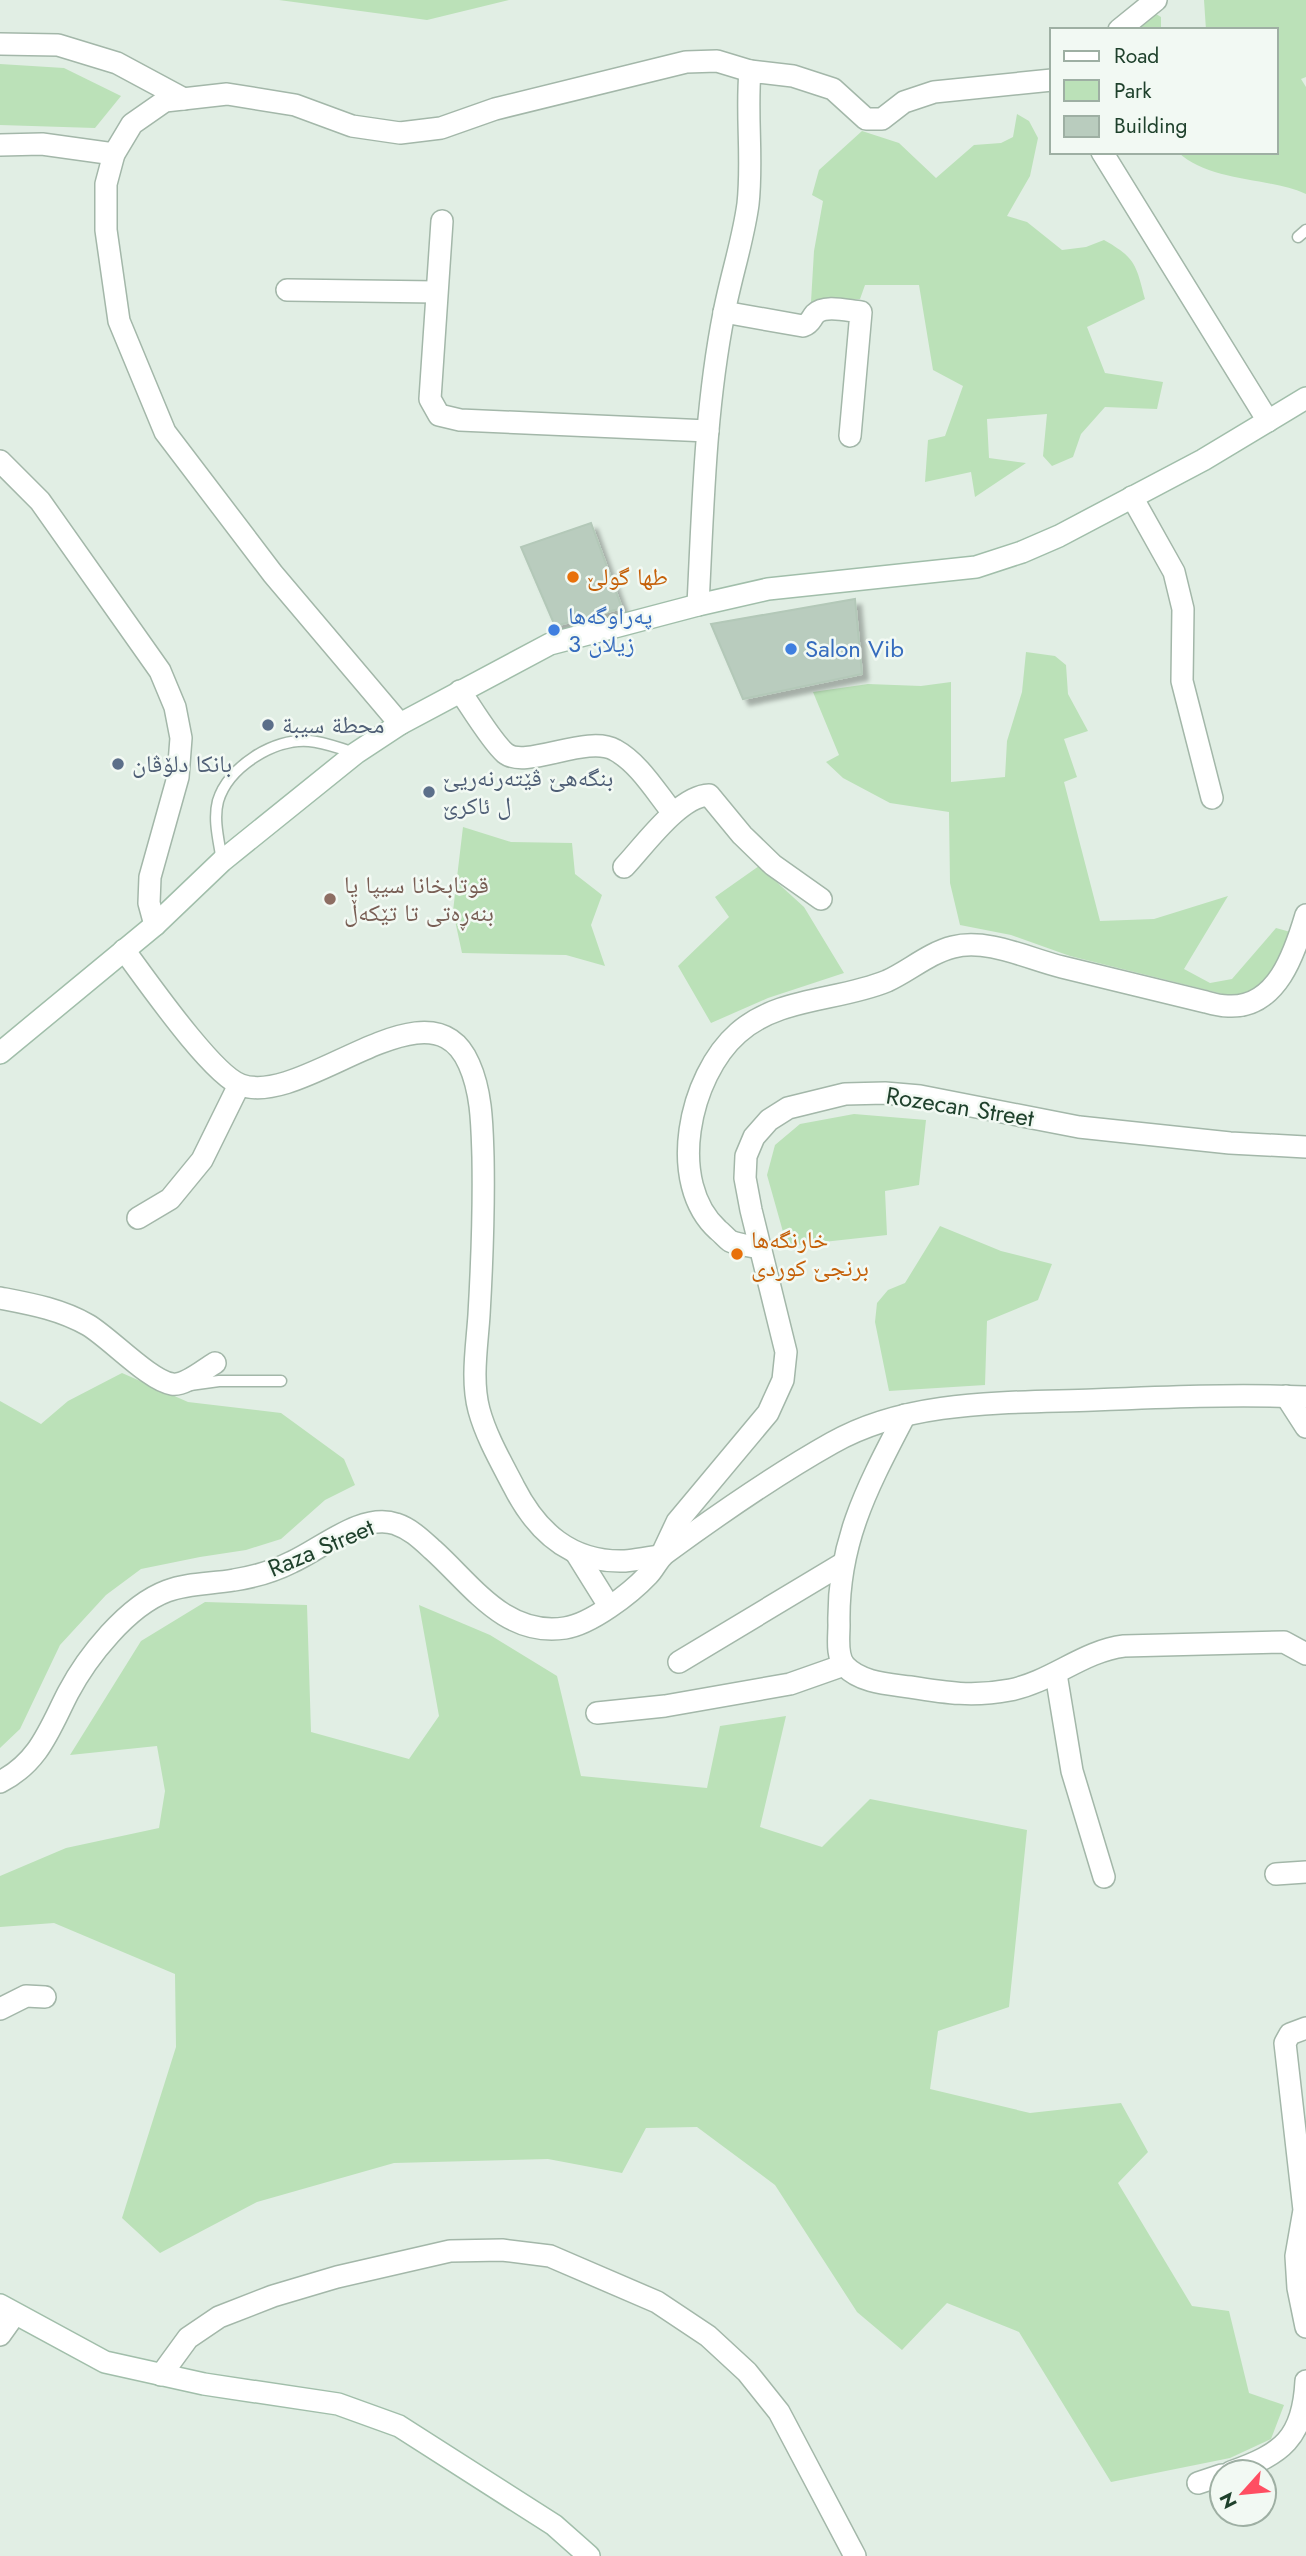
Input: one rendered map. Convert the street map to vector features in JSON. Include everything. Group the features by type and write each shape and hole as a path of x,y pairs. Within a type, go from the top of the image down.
{"street":[{"path":"1121,28 1156,0"},
{"path":"0,44 58,45 117,63 184,99"},
{"path":"400,724 272,574 165,432 119,321 106,230 106,184 114,154 132,124 165,101 227,94 295,105 352,126 400,133 441,128 495,109 686,62 718,61 750,71 793,76 833,89 866,119 882,119 904,102 934,92 1050,80"},
{"path":"698,605 708,431 724,312 737,264 748,203 750,71"},
{"path":"0,145 42,144 114,154"},
{"path":"1103,154 1268,421"},
{"path":"442,221 430,399 439,415 460,420 708,431"},
{"path":"286,290 436,292"},
{"path":"724,312 803,326 810,323 815,314 823,309 861,313 850,436"},
{"path":"0,1053 155,925 222,861 356,753 400,724 550,644 768,589 976,567 1059,536 1203,460 1306,398"},
{"path":"0,461 40,501 160,671 175,707 181,738 178,777 150,877 149,903 155,925"},
{"path":"1132,497 1174,572 1184,609 1182,681 1212,798"},
{"path":"460,691 506,754 519,758 596,745 614,748 630,761 673,813"},
{"path":"624,867 673,813 701,795 709,795 742,835 773,865 821,899"},
{"path":"761,1248 731,1241 710,1222 699,1204 690,1176 688,1138 705,1080 720,1054 737,1034 754,1021 777,1009 888,981 927,958 953,947 970,945 1007,950 1058,966 1229,1007 1249,1003 1264,994 1282,975 1296,948 1306,915"},
{"path":"124,950 209,1060 239,1085 259,1088 283,1085 402,1035 434,1032 455,1041 468,1060 477,1082 482,1130 484,1193 475,1375 479,1409 496,1451 535,1522 576,1553 600,1560 625,1561 661,1556 834,1441 871,1425 905,1415 968,1406 1045,1402 1296,1396 1306,1427"},
{"path":"138,1218 170,1199 202,1160 239,1085"},
{"name":"Rozecan Street","path":"661,1556 671,1531 768,1413 783,1380 786,1353 745,1178 746,1156 754,1137 769,1120 788,1108 845,1094 885,1093 920,1096 1079,1127 1217,1142 1306,1147"},
{"path":"0,1298 62,1311 90,1326 159,1379 173,1385 188,1380 215,1363"},
{"path":"905,1415 876,1471 848,1538 842,1564 838,1614 839,1653 844,1665 856,1675 882,1683 952,1695 1013,1690 1056,1674 1107,1648 1124,1646 1284,1642 1306,1654"},
{"name":"Raza Street","path":"0,1782 27,1763 45,1742 69,1690 114,1629 142,1605 164,1592 190,1584 236,1580 268,1573 358,1527 376,1521 394,1523 416,1535 474,1591 509,1620 538,1627 566,1628 590,1619 609,1606 650,1573 661,1556"},
{"path":"576,1553 609,1606"},
{"path":"679,1662 842,1564"},
{"path":"597,1713 665,1706 790,1684 844,1665"},
{"path":"1056,1674 1072,1770 1104,1877"},
{"path":"1276,1874 1306,1872"},
{"path":"0,2008 26,1996 45,1997"},
{"path":"1306,2028 1290,2034 1285,2043 1304,2210 1296,2256 1298,2288 1306,2327"},
{"path":"161,2375 188,2338 219,2317 273,2296 337,2277 450,2251 502,2250 550,2256 657,2302 709,2336 747,2372 779,2412 855,2556"},
{"path":"0,2335 7,2309 105,2362 161,2375 338,2404 399,2426 554,2525 589,2556"},
{"path":"1267,2458 1287,2444 1297,2423 1306,2381"},
{"path":"1198,2483 1208,2480"}],"lane":[{"path":"222,861 215,820 219,800 235,775 253,759 274,747 308,741 356,753"},
{"path":"173,1385 219,1381 281,1381"}],"green space":[{"path":"279,0 509,0 427,20"},
{"path":"1204,0 1306,0 1306,77 1301,79 1306,87 1306,194 1206,169 1181,154 1278,154 1278,28 1206,28"},
{"path":"1151,11 1161,17 1161,28 1139,28"},
{"path":"0,64 64,68 121,96 95,128 0,125"},
{"path":"1017,114 1029,121 1038,138 1030,176 1007,216 1027,222 1062,250 1086,247 1104,240 1129,258 1137,270 1145,299 1087,327 1105,373 1163,382 1157,409 1105,407 1081,434 1073,457 1052,466 1043,456 1047,414 987,419 989,458 1026,463 975,497 971,472 925,482 928,440 945,436 963,386 933,370 919,285 865,285 860,299 846,300 844,307 811,302 814,251 823,201 812,195 819,170 862,131 899,143 936,178 974,145 1001,143 1013,137"},
{"path":"1026,652 1055,656 1066,665 1068,694 1088,731 1064,739 1077,777 1064,782 1100,921 1154,919 1228,896 1184,969 1210,983 1232,979 1276,928 1294,933 1276,967 1253,991 1231,996 1070,956 1011,935 960,925 950,883 949,812 890,803 843,778 826,762 839,755 813,692 868,684 921,686 951,682 951,782 1005,777 1007,741 1022,692"},
{"path":"463,827 511,842 572,843 575,874 602,895 591,925 605,966 566,955 462,953 453,911"},
{"path":"759,866 804,907 844,973 768,998 711,1023 678,966 729,917 715,897"},
{"path":"854,1114 926,1120 919,1185 885,1191 887,1235 787,1246 767,1175 775,1145 800,1124"},
{"path":"940,1226 1001,1251 1052,1264 1038,1300 987,1321 985,1385 889,1391 875,1322 877,1303 888,1290 905,1283"},
{"path":"122,1373 188,1402 281,1413 344,1459 355,1485 325,1500 281,1539 246,1550 141,1569 106,1595 60,1645 20,1729 0,1748 0,1401 41,1424 68,1401"},
{"path":"205,1602 307,1605 311,1732 409,1759 439,1716 419,1605 490,1635 557,1676 581,1776 707,1788 720,1726 786,1716 760,1827 822,1847 870,1799 1027,1830 1009,2007 938,2031 930,2089 1030,2113 1121,2103 1148,2152 1118,2183 1192,2306 1229,2311 1249,2393 1284,2405 1271,2439 1230,2458 1208,2458 1208,2462 1111,2482 1019,2332 947,2303 902,2350 857,2312 775,2185 697,2127 646,2128 622,2173 548,2159 394,2163 257,2202 160,2253 122,2218 176,2047 175,1974 54,1923 0,1927 0,1876 66,1848 159,1828 165,1791 157,1746 70,1755 141,1641"}],"building":[{"name":"طها گولێ","path":"591,523 622,608 555,626 521,547"},
{"name":"Salon Vib","path":"855,599 862,674 743,699 711,624"}],"place":[{"name":"طها گولێ","path":"573,577"},
{"name":"پەراوگەها زیلان 3","path":"554,630"},
{"name":"Salon Vib","path":"791,649"},
{"name":"محطة سيبة","path":"268,725"},
{"name":"بانکا دلۆڤان","path":"118,764"},
{"name":"بنگەهێ ڤێتەرنەریێ ل ئاکرێ","path":"429,792"},
{"name":"قوتابخانا سیپا یا بنەڕەتی تا تێکەڵ","path":"330,899"},
{"name":"خارنگەها برنجێ کوردی","path":"737,1254"}]}
